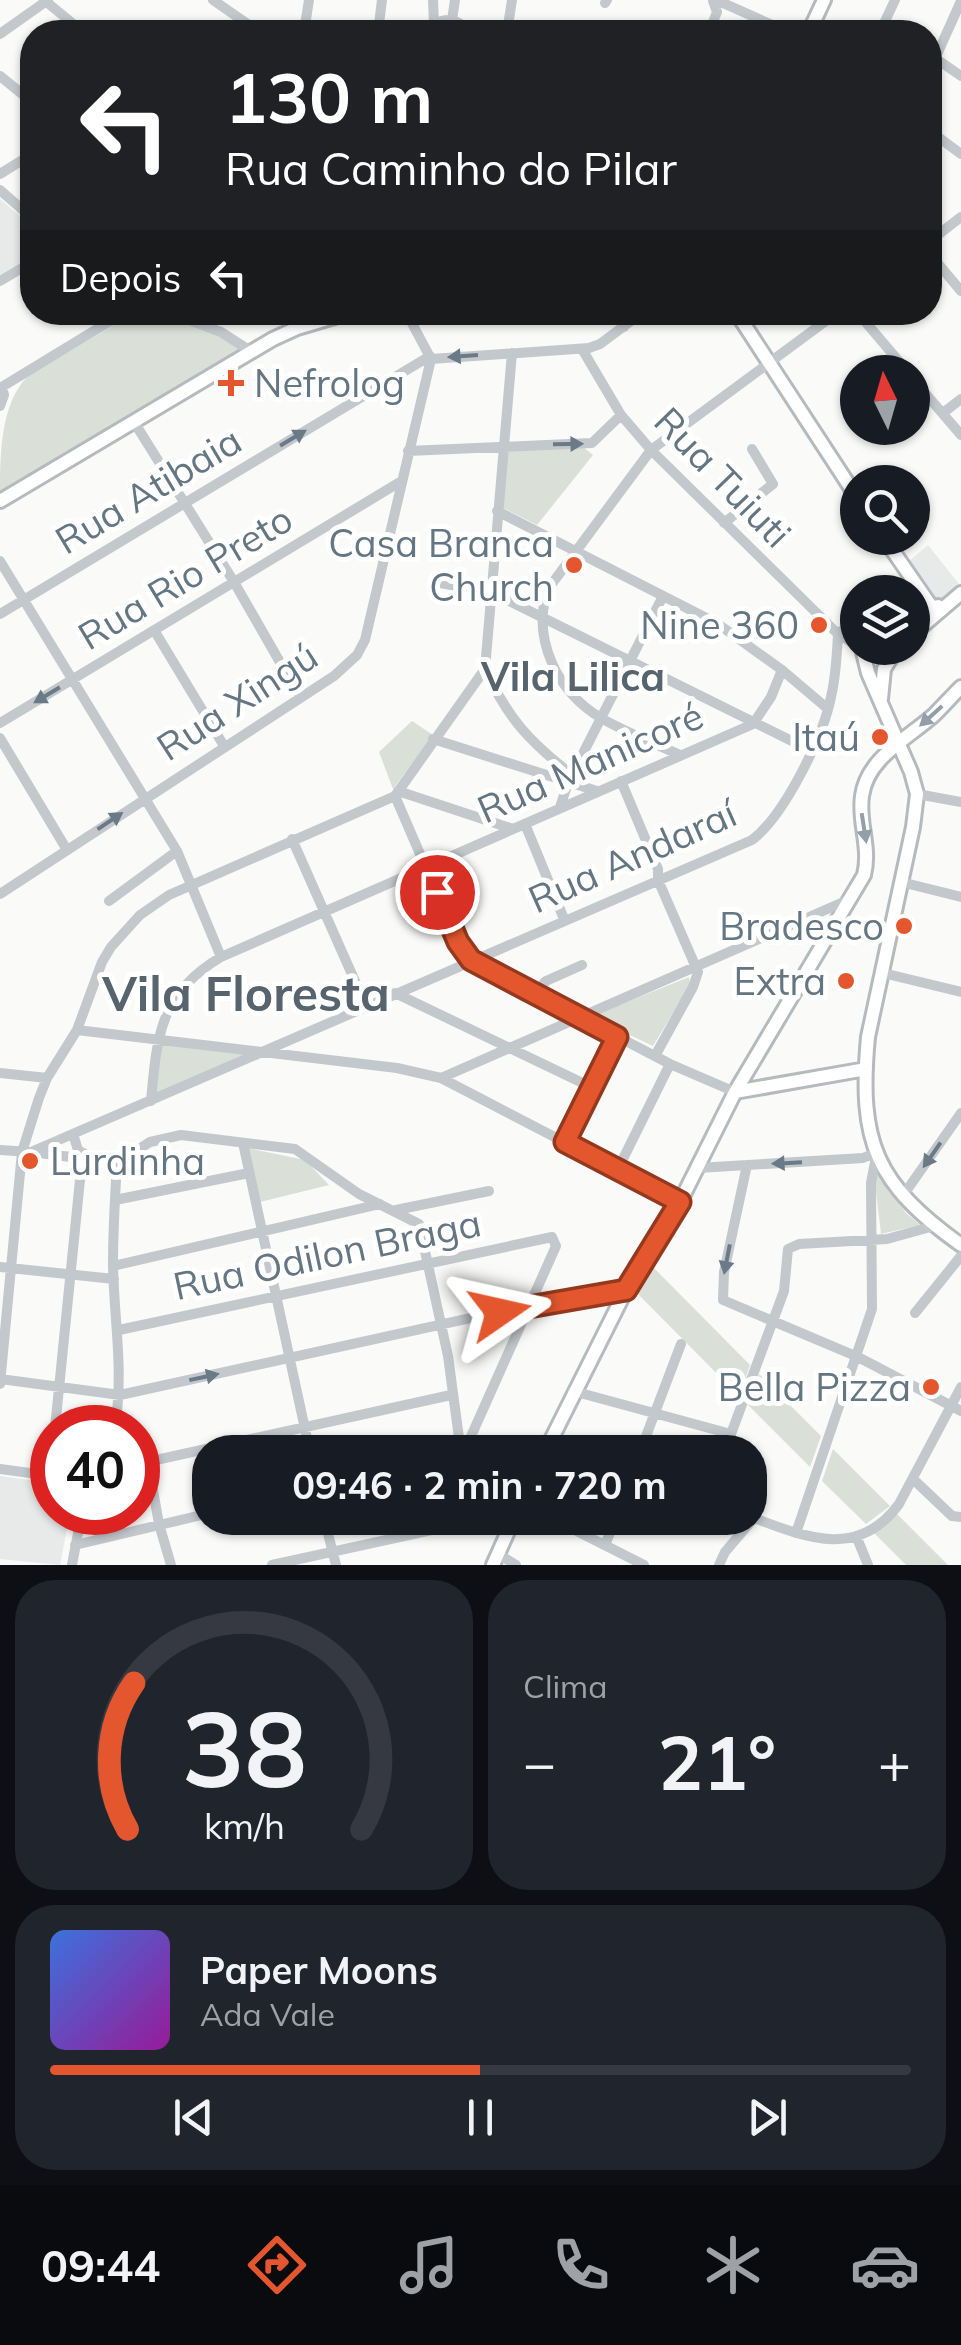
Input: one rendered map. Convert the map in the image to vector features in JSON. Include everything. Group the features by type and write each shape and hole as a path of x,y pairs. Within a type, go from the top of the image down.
{"main road":[{"path":"0,501 286,332 308,325"},
{"path":"744,325 840,471"},
{"path":"896,555 933,609 930,618"},
{"path":"930,620 961,593"},
{"path":"930,610 948,604"},
{"path":"865,665 912,772 917,794 868,1038 866,1070 875,1155 902,1197 961,1245"},
{"path":"881,699 886,665"},
{"path":"553,1435 626,1290 680,1202 735,1092 852,899 867,863 861,810 865,781 898,744 959,692"},
{"path":"735,1092 866,1070"},
{"path":"496,1560 507,1535"}],"street":[{"path":"0,34 46,0 68,20"},
{"path":"212,0 241,20"},
{"path":"232,14 234,0"},
{"path":"452,20 454,0"},
{"path":"942,44 961,1"},
{"path":"714,2 761,20"},
{"path":"0,76 20,92"},
{"path":"0,190 20,208"},
{"path":"942,268 961,291"},
{"path":"0,406 4,395 1,388 104,325"},
{"path":"202,325 252,352"},
{"path":"413,325 430,358 582,348 600,344 627,325"},
{"path":"680,755 601,718 579,702 558,675 548,654 542,616 551,583 651,450 821,325"},
{"path":"868,325 893,355"},
{"name":"Rua Tuiuti","path":"582,348 622,415 651,450 838,634"},
{"path":"512,353 484,669 396,793 190,884 140,915 111,947 77,1030 46,1078 27,1152 6,1268 0,1381 120,1395 530,1305 626,1290"},
{"name":"Rua Xingú","path":"0,894 334,676 360,649 430,358"},
{"name":"Rua Atibaia","path":"0,614 430,358"},
{"path":"942,413 961,398"},
{"path":"930,399 961,435"},
{"path":"408,452 592,443 622,415"},
{"path":"134,422 300,697"},
{"path":"724,524 773,484 752,449"},
{"name":"Rua Rio Preto","path":"0,723 400,482"},
{"path":"496,510 731,632 828,710"},
{"path":"0,561 178,851 222,957"},
{"path":"440,583 491,592 810,750"},
{"path":"560,807 570,779 663,596"},
{"path":"154,630 224,746"},
{"name":"Rua Andaraí","path":"27,1152 752,840 769,827 782,807 828,710 838,634"},
{"path":"836,660 840,658"},
{"path":"484,669 498,697 528,739 570,779"},
{"name":"Rua Manicoré","path":"152,1101 166,1014 186,982 222,957 753,724 782,670"},
{"path":"0,738 67,850"},
{"path":"433,739 570,779 596,791"},
{"path":"621,781 658,869 658,880 698,967 693,988 655,1056"},
{"path":"396,793 513,829"},
{"path":"396,793 458,942 471,960 670,1064 735,1092"},
{"path":"917,794 961,802"},
{"path":"525,824 564,919"},
{"path":"292,840 366,1006"},
{"path":"109,901 178,851"},
{"path":"901,882 961,897"},
{"path":"441,1078 852,899"},
{"path":"824,911 837,924"},
{"path":"534,994 546,981 582,966"},
{"path":"883,973 961,992"},
{"path":"395,993 592,1088"},
{"path":"77,1030 398,1068 441,1078 680,1202"},
{"path":"565,1142 617,1037"},
{"path":"618,1170 670,1064"},
{"path":"0,1074 46,1078"},
{"path":"902,1197 961,1113"},
{"path":"74,1134 81,1154 100,1162"},
{"path":"0,1150 117,1163 130,1152 181,1135 304,1153 359,1194 419,1224 442,1325 458,1435"},
{"path":"242,1143 306,1435"},
{"path":"698,1168 875,1155 871,1183 872,1309 796,1533"},
{"path":"58,1405 82,1160"},
{"path":"117,1163 114,1273 119,1330 118,1405"},
{"path":"748,1165 722,1298 858,1357 956,1408"},
{"path":"115,1200 249,1173"},
{"path":"396,1210 489,1191"},
{"path":"6,1268 114,1273 381,1204"},
{"path":"574,1391 731,1434 785,1286 788,1249 799,1244 872,1240 934,1226"},
{"name":"Rua Odilon Braga","path":"119,1330 556,1238 530,1305"},
{"path":"915,1313 961,1256"},
{"path":"473,1435 530,1305"},
{"path":"647,1435 681,1344"},
{"path":"767,1522 796,1533 844,1540 857,1538 892,1514 956,1408 961,1387"},
{"path":"160,1459 451,1395"},
{"path":"0,1468 30,1473"},
{"path":"913,1479 952,1516 961,1516"},
{"path":"160,1524 192,1517"},
{"path":"160,1527 171,1565"},
{"path":"72,1565 77,1535"},
{"path":"75,1545 115,1535"},
{"path":"328,1535 336,1565"},
{"path":"272,1565 410,1535"},
{"path":"586,1535 644,1565"},
{"path":"606,1545 610,1535"},
{"path":"719,1565 737,1535"},
{"path":"857,1538 868,1565"},
{"path":"618,1552 618,1565"},
{"path":"496,1560 516,1565"}],"shaded area":[{"path":"0,199 20,216 20,263 0,275"},
{"path":"114,325 193,325 240,348 238,355 123,424 117,422 88,439 84,447 0,497 3,432 11,402 27,377"},
{"path":"583,447 593,455 537,525 503,508 508,449"},
{"path":"930,548 959,584 938,602 930,591 930,575 919,575 909,561 916,555 930,555"},
{"path":"412,721 433,735 393,789 379,752"},
{"path":"689,977 690,985 653,1046 598,1020 597,1014"},
{"path":"162,1044 256,1054 155,1096"},
{"path":"247,1148 305,1160 329,1185 260,1202"},
{"path":"878,1174 906,1213 920,1225 881,1234 875,1182"},
{"path":"650,1264 750,1365 739,1396 633,1289"},
{"path":"759,1374 821,1436 810,1467 748,1405"},
{"path":"833,1449 890,1506 866,1524 822,1481"},
{"path":"0,1476 30,1480 30,1535 66,1535 60,1565 0,1559"},
{"path":"897,1514 948,1565 906,1565 874,1533"}],"place":[{"name":"Nefrolog","path":"231,383"},
{"name":"Casa Branca Church","path":"574,565"},
{"name":"Nine 360","path":"819,625"},
{"name":"Itaú","path":"880,737"},
{"name":"Bradesco","path":"904,926"},
{"name":"Extra","path":"846,981"},
{"name":"Lurdinha","path":"30,1161"},
{"name":"Bella Pizza","path":"931,1387"}],"district":[{"name":"Vila Lilica","path":"573,676"},
{"name":"Vila Floresta","path":"246,993"}],"route":[{"path":"437,892 458,942 471,960 617,1037 565,1142 680,1202 626,1290 500,1312"}]}
